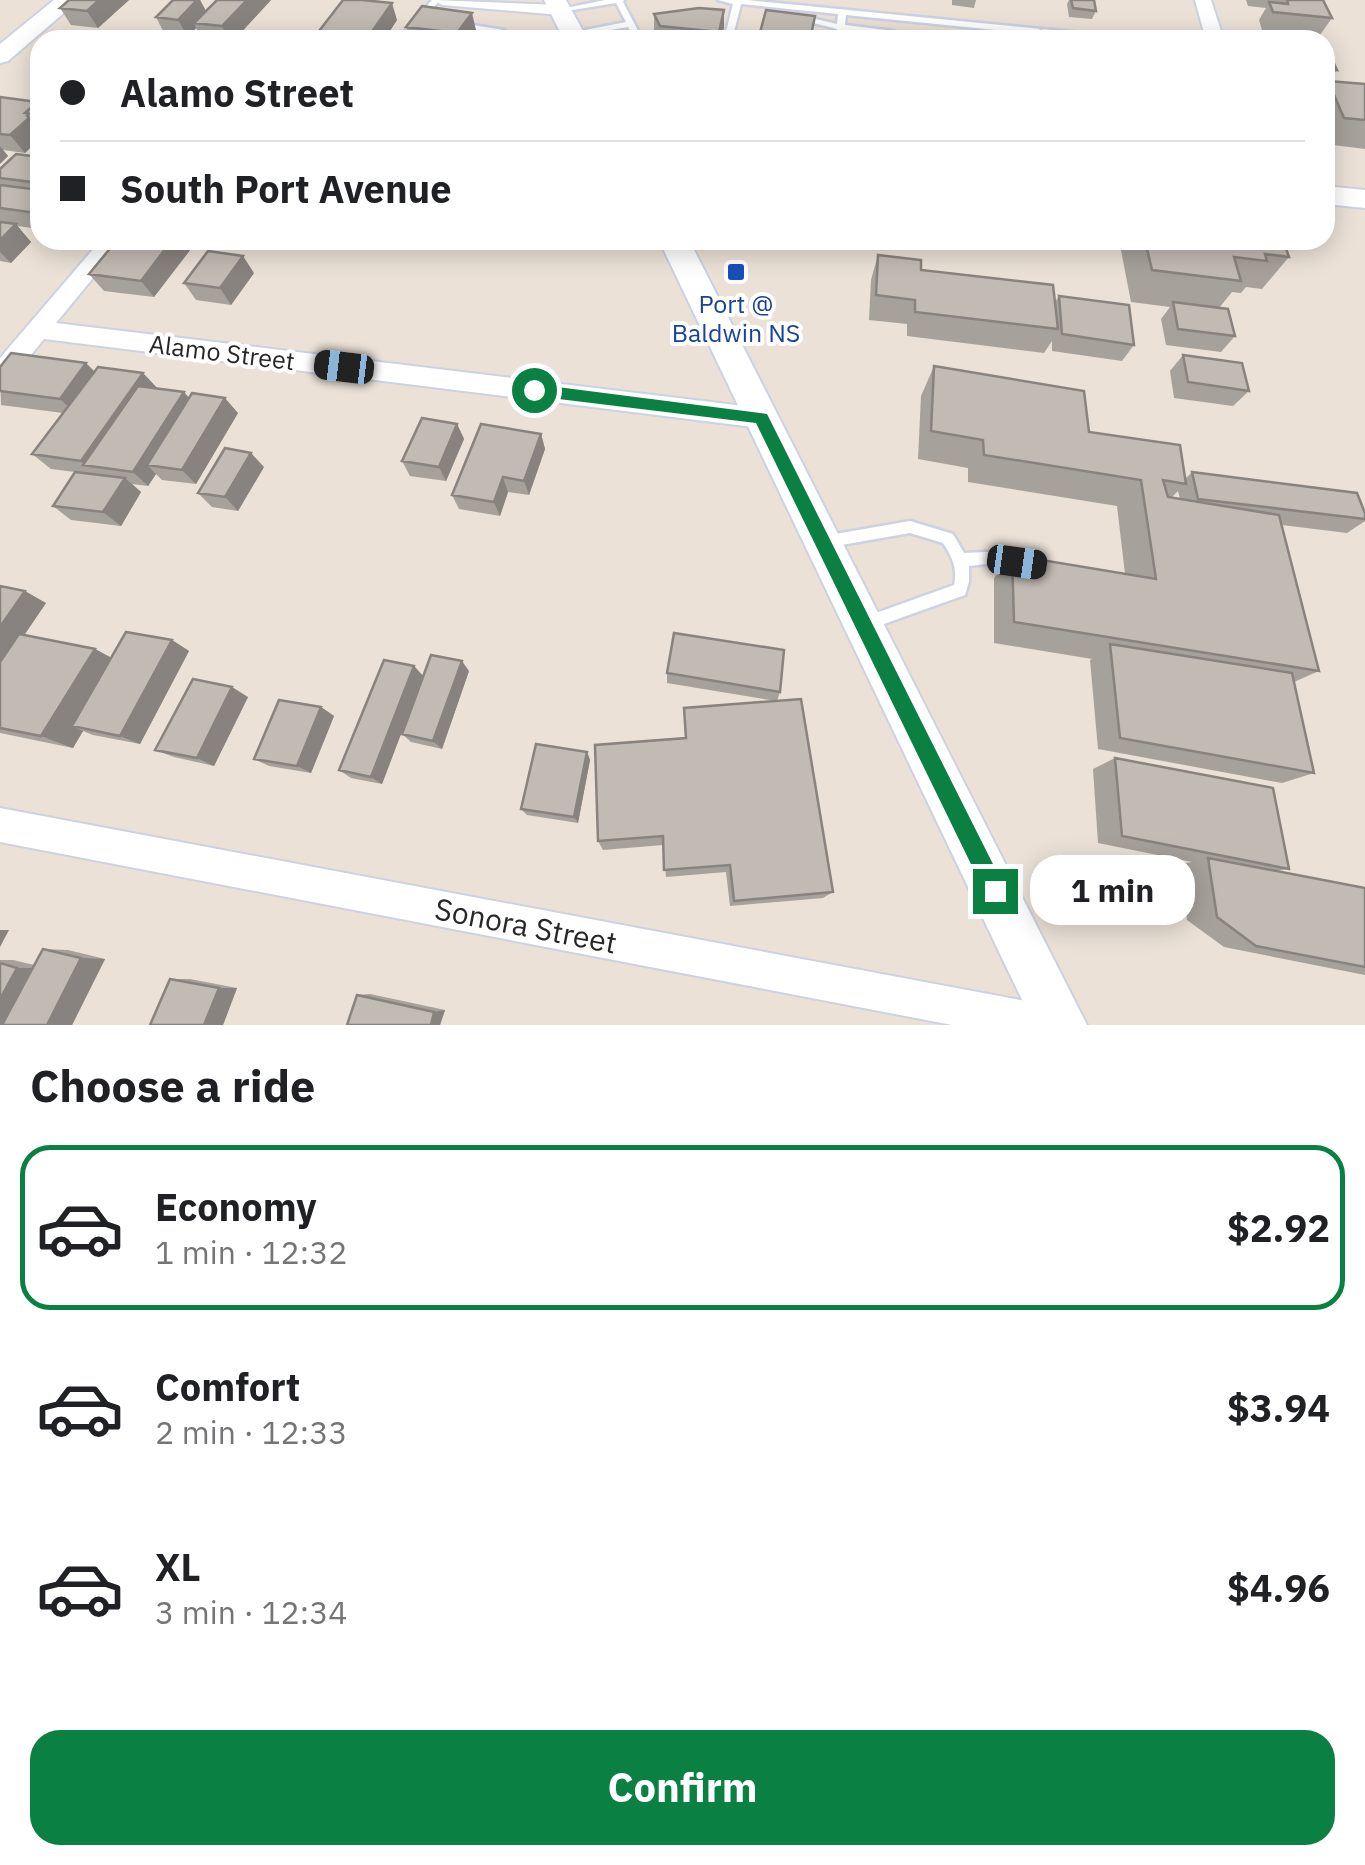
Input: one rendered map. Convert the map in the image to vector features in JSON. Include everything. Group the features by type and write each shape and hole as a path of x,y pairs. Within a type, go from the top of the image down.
{"main road":[{"path":"31,30 68,0"},
{"path":"557,5 570,30"},
{"path":"2,53 30,31"},
{"path":"2,53 30,54"},
{"path":"1335,196 1365,199"},
{"path":"679,250 1061,1025"}],"street":[{"path":"439,0 557,5"},
{"path":"1202,0 1212,30"},
{"path":"0,376 105,250"},
{"name":"Alamo Street","path":"40,330 761,418"},
{"name":"Sonora Street","path":"0,824 1052,1025"}],"lane":[{"path":"410,30 439,0"},
{"path":"557,5 619,0 634,30"},
{"path":"722,0 1015,30"},
{"path":"731,30 738,2"},
{"path":"842,14 842,30"},
{"path":"781,18 871,30"},
{"path":"419,20 436,23"},
{"path":"605,30 631,24"},
{"path":"453,25 476,30"},
{"path":"823,542 910,527 948,538 962,560 964,579 960,590 864,624"},
{"path":"962,560 987,558 1041,565"}],"building":[{"path":"69,0 99,0 87,11 60,8"},
{"path":"173,0 197,0 178,20 156,17"},
{"path":"217,0 247,0 222,26 194,23"},
{"path":"343,0 392,3 373,30 320,30"},
{"path":"1071,0 1094,0 1096,11 1073,8"},
{"path":"1287,0 1323,0 1332,18 1273,12 1269,2 1288,4"},
{"path":"422,6 472,13 459,30 406,27"},
{"path":"699,8 724,10 719,30 660,26 654,14"},
{"path":"766,10 815,16 812,30 761,30"},
{"path":"1335,82 1365,84 1365,120 1344,118 1335,97"},
{"path":"0,97 30,101 25,113 29,118 10,135 0,134"},
{"path":"16,154 30,156 30,182 0,178 0,169"},
{"path":"0,185 30,189 30,212 0,208"},
{"path":"0,222 16,224 0,240"},
{"path":"109,250 164,250 141,281 89,274"},
{"path":"1147,250 1287,250 1289,257 1265,254 1267,261 1234,257 1241,281 1152,270"},
{"path":"208,251 243,256 220,288 184,283"},
{"path":"878,255 921,260 921,270 1053,285 1058,329 915,312 915,300 876,295"},
{"path":"1059,296 1129,305 1134,345 1062,334"},
{"path":"1173,302 1228,309 1235,336 1178,329"},
{"path":"11,353 86,363 60,399 0,391 0,367"},
{"path":"1183,355 1242,363 1249,391 1188,382"},
{"path":"934,366 1084,391 1089,432 1180,445 1186,484 1163,480 1168,497 1279,515 1319,671 1014,622 1012,555 1156,579 1141,480 984,455 983,440 931,431"},
{"path":"98,367 143,373 81,461 32,454"},
{"path":"138,386 184,392 133,472 83,465"},
{"path":"192,393 225,398 182,470 147,465"},
{"path":"422,418 457,424 439,467 402,461"},
{"path":"481,424 541,434 524,481 503,477 494,502 452,495"},
{"path":"225,448 251,453 225,497 198,493"},
{"path":"75,472 125,478 103,512 53,506"},
{"path":"1192,472 1357,493 1365,519 1198,499"},
{"path":"0,586 25,591 0,627"},
{"path":"126,632 172,640 120,736 72,726"},
{"path":"674,633 784,650 780,692 667,673"},
{"path":"19,634 95,649 41,736 0,728 0,662"},
{"path":"1110,644 1292,673 1314,773 1120,738"},
{"path":"431,655 462,661 433,741 402,734"},
{"path":"384,660 414,666 371,777 339,770"},
{"path":"193,679 232,687 197,758 155,750"},
{"path":"801,699 833,892 734,901 730,865 664,870 663,836 598,841 595,745 686,738 684,708"},
{"path":"279,700 321,707 297,766 254,759"},
{"path":"536,744 587,752 574,817 521,809"},
{"path":"1115,758 1273,788 1289,869 1122,836"},
{"path":"1208,858 1365,888 1365,967 1256,946 1217,917"},
{"path":"43,949 81,958 47,1025 2,1025"},
{"path":"0,963 17,968 0,999"},
{"path":"170,979 219,988 204,1025 150,1025"},
{"path":"357,995 434,1012 431,1025 347,1025"}],"place":[{"name":"Port @ Baldwin NS","path":"736,272"}],"route":[{"path":"534,390 761,418 995,891"}]}
